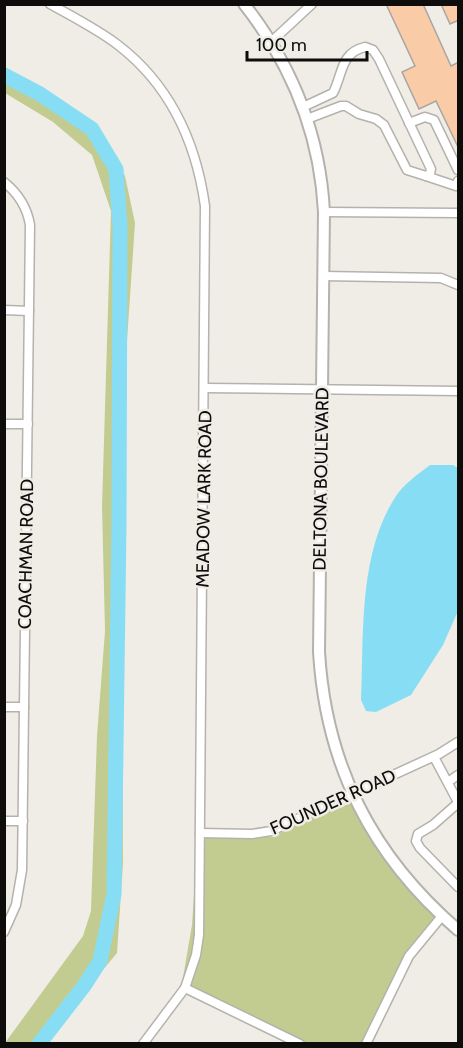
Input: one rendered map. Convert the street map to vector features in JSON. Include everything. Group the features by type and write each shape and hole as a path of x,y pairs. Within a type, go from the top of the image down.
{"main road":[{"name":"DELTONA BOULEVARD","path":"244,4 272,42 303,107 318,164 324,212 319,652 330,730 352,794 376,838 410,883 459,930"}],"street":[{"name":"MEADOW LARK ROAD","path":"50,4 100,32 135,59 149,74 172,106 191,145 205,206 199,935 192,972 185,988 143,1044"},
{"path":"272,42 312,4"},
{"path":"303,107 333,93 344,62 350,54 365,47 373,50 430,170 430,174 426,176"},
{"path":"333,93 341,106"},
{"path":"307,119 346,106 384,125 407,170 458,184"},
{"path":"409,123 425,117 434,120 459,170"},
{"name":"COACHMAN ROAD","path":"4,182 20,197 30,225 23,821 20,888 16,905 4,932"},
{"path":"324,212 459,213"},
{"path":"323,276 441,278 459,285"},
{"path":"4,310 29,310"},
{"path":"205,388 459,391"},
{"path":"4,424 28,424"},
{"path":"4,707 24,707"},
{"name":"FOUNDER ROAD","path":"200,833 252,834 271,831 434,757 459,742"},
{"path":"434,757 459,802 433,825 418,834 416,841 420,848 459,887"},
{"path":"447,782 459,775"},
{"path":"4,821 23,821"},
{"path":"366,1044 409,956 441,915"},
{"path":"185,988 300,1044"}],"green space":[{"path":"4,72 103,134 125,176 135,223 121,429 123,863 117,953 51,1032 44,1044 5,1043 83,936 91,911 97,736 105,631 102,506 111,211 92,155 53,122 5,93"},
{"path":"352,803 373,840 440,920 384,999 368,1043 294,1043 181,989 192,925 198,834 272,837 323,812"}],"water":[{"path":"430,465 453,465 458,468 458,611 443,645 411,695 376,712 366,711 361,700 363,622 365,595 375,543 396,496 407,483"}],"building":[{"path":"386,4 423,4 451,66 459,62 459,149 436,101 419,109 402,72 415,66"},
{"path":"441,4 459,4 459,20 450,24"}],"waterway":[{"path":"4,75 40,94 92,129 116,169 120,226 114,894 100,961 84,986 39,1044"}]}
